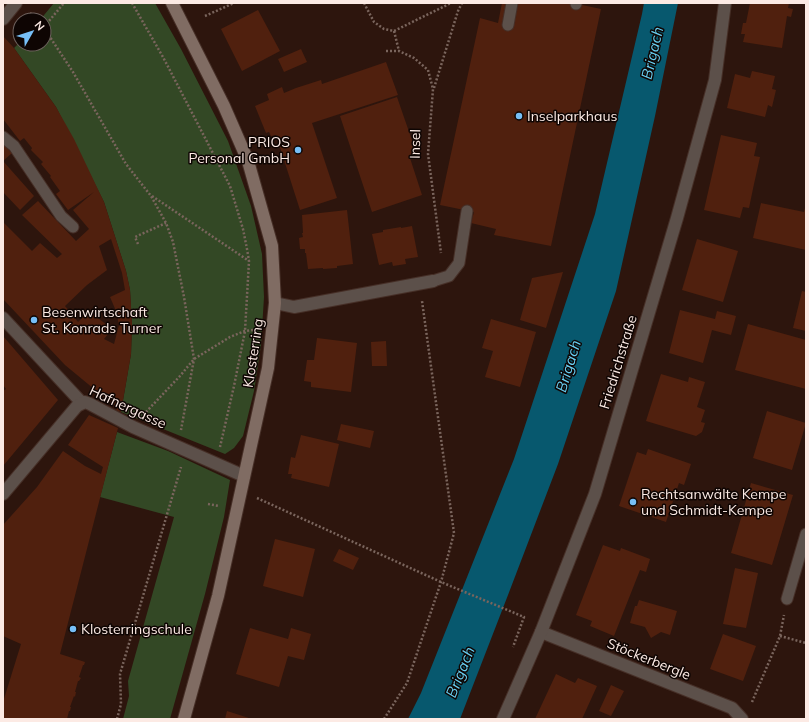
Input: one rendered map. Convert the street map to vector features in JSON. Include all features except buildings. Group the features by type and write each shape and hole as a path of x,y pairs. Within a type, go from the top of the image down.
{"main road":[{"name":"Klosterring","path":"172,3 224,106 248,161 272,246 275,303 268,368 218,596 184,719"}],"street":[{"path":"3,19 16,3"},
{"name":"Friedrichstraße","path":"503,719 541,632 595,494 715,80 725,3"},
{"path":"275,303 294,307 433,282"},
{"name":"Hafnergasse","path":"3,318 82,403 85,402 90,404 133,427 244,476"},
{"path":"3,494 77,406 82,403"},
{"name":"Stöckerbergle","path":"541,632 732,708 742,719"}],"lane":[{"path":"508,25 512,3"},
{"path":"3,137 14,146 61,216 73,227"},
{"path":"433,282 449,276 459,263 468,211"},
{"path":"787,599 806,534"}],"path":[{"path":"52,18 64,3"},
{"path":"132,3 163,57 230,186 248,249 249,261 245,331 219,452"},
{"path":"204,16 234,3"},
{"path":"364,3 374,22 384,29 394,31 451,3"},
{"path":"433,89 458,11 462,3"},
{"path":"394,31 399,51"},
{"path":"52,40 73,72 126,164 152,196 166,223 173,242 194,359 180,436"},
{"name":"Insel","path":"386,51 399,51 414,58 428,70 433,89 428,154 442,260"},
{"path":"152,196 249,261"},
{"path":"138,244 135,237 166,223"},
{"path":"384,719 407,683 441,582 454,533 422,297"},
{"path":"133,427 194,359 230,337 245,331 256,330"},
{"path":"117,719 121,704 120,674 181,466"},
{"path":"256,498 441,582 524,617 513,647"},
{"path":"208,504 225,507"},
{"path":"750,706 780,636 806,643"}],"green space":[{"path":"54,3 155,3 181,49 228,141 251,206 262,254 264,297 261,345 254,391 243,436 234,448 225,454 121,412 131,354 132,324 130,290 126,271 104,202 56,107 17,52 52,52 52,12 47,12"},
{"path":"117,432 168,451 230,480 224,517 205,594 170,719 123,719 129,696 128,681 174,517 100,497"}],"water":[{"name":"Brigach","path":"644,3 678,3 655,116 616,291 558,464 460,719 408,719 421,693 514,459 595,214"}],"place":[{"name":"Inselparkhaus","path":"519,116"},
{"name":"PRIOS Personal GmbH","path":"298,150"},
{"name":"Besenwirtschaft St. Konrads Turner","path":"34,320"},
{"name":"Rechtsanwälte Kempe und Schmidt-Kempe","path":"633,502"},
{"name":"Klosterringschule","path":"73,629"}]}
